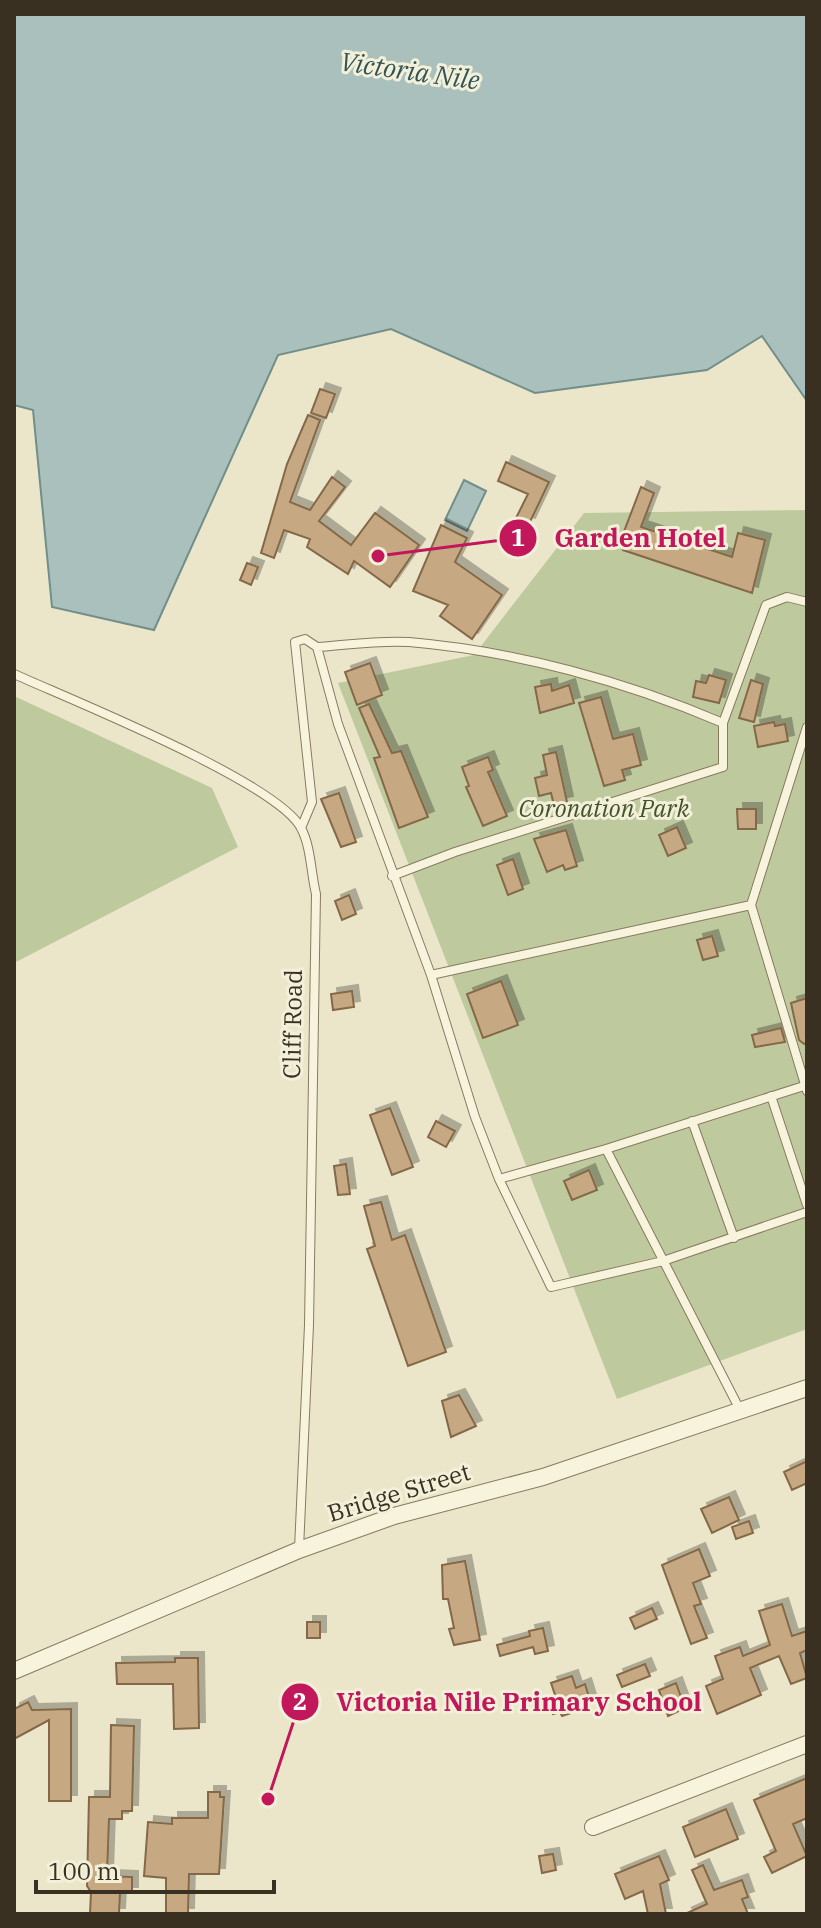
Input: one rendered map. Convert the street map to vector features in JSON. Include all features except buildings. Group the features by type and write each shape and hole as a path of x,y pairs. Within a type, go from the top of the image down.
{"street":[{"name":"Bridge Street","path":"14,1671 299,1550 394,1516 543,1477 807,1388"},
{"path":"593,1827 807,1744"}],"lane":[{"path":"392,876 455,852 723,767 723,723 766,605 787,597 807,602"},
{"path":"14,674 233,775 289,814 301,828 312,802 295,642 305,639 317,647 407,642 518,658 673,702 723,723"},
{"path":"317,647 338,724 431,975 475,1117 499,1179 551,1287 663,1261 807,1212"},
{"path":"499,1179 806,1087 751,905 807,727"},
{"name":"Cliff Road","path":"299,1550 309,1325 316,894 301,828"},
{"path":"431,975 751,905"},
{"path":"771,1096 807,1205"},
{"path":"692,1121 734,1238"},
{"path":"606,1149 740,1410"}],"green space":[{"name":"Coronation Park","path":"807,510 807,1329 617,1399 338,683 474,655 584,513"},
{"path":"14,696 212,788 238,847 14,963"}],"water":[{"name":"Victoria Nile","path":"14,14 807,14 807,401 762,336 707,370 535,393 391,329 278,355 154,630 52,607 33,410 14,405"},
{"path":"464,480 486,491 467,531 445,520"}],"place":[{"name":"Garden Hotel","path":"378,556"},
{"name":"Victoria Nile Primary School","path":"268,1799"}]}
